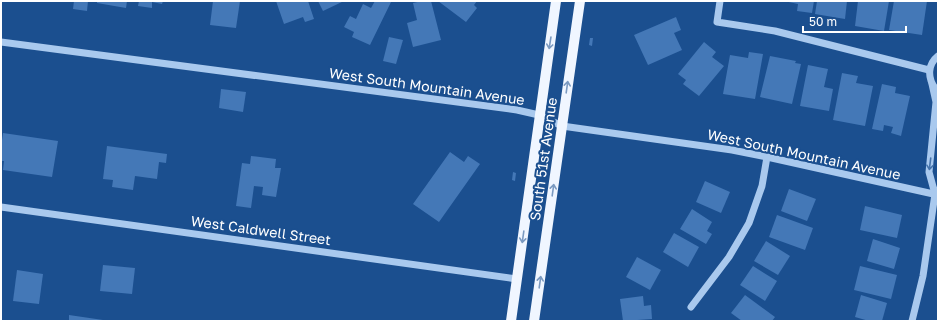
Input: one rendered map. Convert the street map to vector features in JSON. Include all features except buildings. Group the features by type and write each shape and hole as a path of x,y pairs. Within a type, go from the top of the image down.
{"main road":[{"name":"South 51st Avenue","path":"511,321 556,1"},
{"name":"South 51st Avenue","path":"534,321 580,1"}],"street":[{"path":"720,1 717,22 775,31 930,70"},
{"name":"West South Mountain Avenue","path":"1,42 510,109 539,115 562,126 732,150 937,193"},
{"path":"912,321 937,193 929,172 936,102 930,80 930,70 932,64 938,56"},
{"path":"932,84 938,91"},
{"path":"691,306 730,257 749,223 762,186 767,157"},
{"name":"West Caldwell Street","path":"1,207 517,279"}]}
